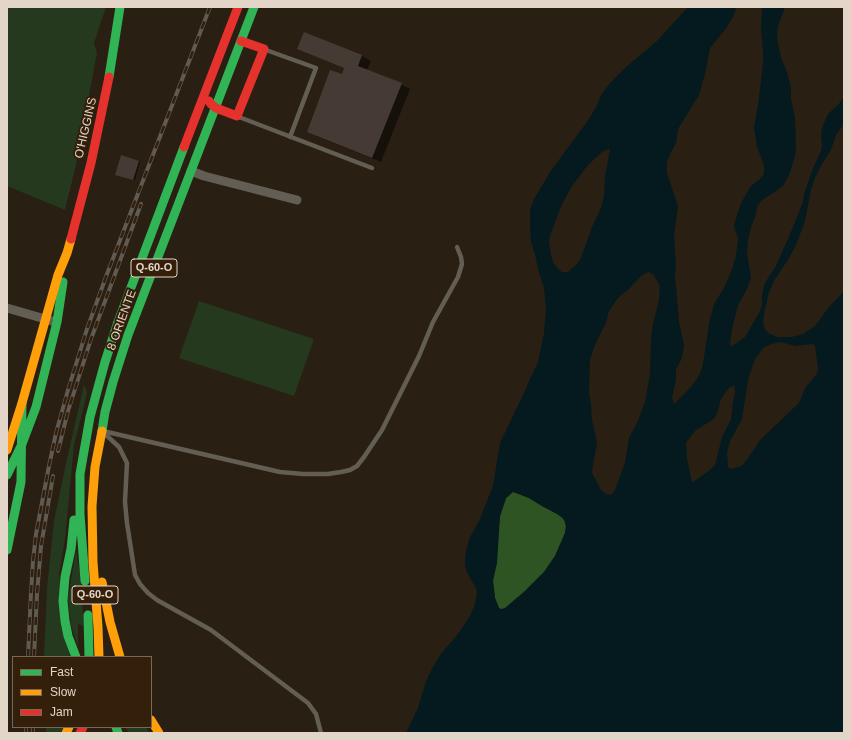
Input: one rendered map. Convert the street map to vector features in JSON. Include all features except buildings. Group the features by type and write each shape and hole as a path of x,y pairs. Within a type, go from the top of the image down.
{"main road":[{"name":"O'HIGGINS","path":"7,450 22,403 58,275 67,253 96,140 110,74 120,7"},
{"name":"8 ORIENTE","path":"86,589 80,514 80,474 90,417 114,334 238,7"},
{"name":"8 ORIENTE","path":"99,656 93,533 93,493 103,447 98,428 128,335 241,41 256,8"},
{"path":"205,92 211,104 216,108 238,116 264,49 241,41"},
{"name":"O'HIGGINS","path":"7,475 22,444 38,401 57,322 67,253"},
{"path":"8,543 21,482 22,403"},
{"path":"76,656 68,636 65,621 64,594 65,577 71,549 80,474"},
{"path":"93,533 110,622 120,656"},
{"name":"Q-60-O","path":"87,609 89,656"},
{"path":"152,722 159,733"}],"street":[{"path":"191,171 204,176 297,200"},
{"path":"7,308 57,322"}],"lane":[{"path":"264,49 316,68 290,137"},
{"path":"238,116 372,168"},
{"path":"98,428 280,472 328,474 350,470 357,466 382,430 419,356 433,322 458,277 462,264 457,247"},
{"path":"90,417 98,428 119,447 127,463 125,502 126,523 135,575 140,584 157,600 211,630 308,703 316,714 321,733"},
{"path":"103,447 113,441"}],"green space":[{"path":"7,7 106,7 94,43 97,53 76,165 65,210 7,186"},
{"path":"199,301 314,339 294,396 179,358"},
{"path":"84,385 87,392 74,445 65,539 59,575 70,656 44,656 47,588 54,521"},
{"path":"513,492 529,498 561,516 566,526 565,533 555,556 544,572 505,609 501,609 499,608 495,598 493,581 500,516 506,498"},
{"path":"76,549 80,574 84,626 78,624 78,647 71,625 68,599"},
{"path":"46,728 63,728 60,733 46,733"},
{"path":"126,728 146,728 149,733 129,733"}],"water":[{"path":"688,7 737,7 727,27 710,48 699,95 678,129 676,143 667,162 667,173 678,206 674,236 676,263 675,276 679,322 684,345 681,360 676,369 676,380 672,398 674,404 695,382 701,371 709,323 714,304 725,286 736,256 738,239 734,226 741,203 751,186 764,174 764,165 757,147 754,127 763,64 761,29 762,7 785,7 778,26 777,36 781,57 791,87 791,98 795,118 796,146 790,173 783,186 761,201 757,207 748,240 747,252 751,278 738,305 732,329 730,343 731,347 745,337 759,313 762,305 764,285 775,268 788,239 803,202 804,194 813,168 821,151 822,128 828,114 844,97 844,124 836,135 831,150 815,178 805,221 796,245 769,292 763,323 768,333 777,337 792,337 803,334 815,326 829,307 844,291 844,733 406,733 418,708 426,681 433,667 442,652 460,631 474,607 477,590 465,567 467,547 493,486 500,443 538,362 544,333 546,310 544,288 531,242 530,211 533,201 550,172 589,119 601,95 610,83 626,67 657,41","holes":["609,149 610,150 601,208 592,227 581,258 568,272 562,272 554,264 549,242 550,236 562,204 572,186 588,165 602,152","648,272 651,273 654,275 660,286 659,300 651,339 650,374 645,402 638,421 629,438 625,463 615,490 611,495 606,494 601,490 592,473 597,443 592,420 589,393 590,359 597,340 605,325 609,311 618,298 642,275","781,342 795,346 813,344 815,346 818,369 816,375 805,388 799,403 760,440 741,466 732,469 728,467 727,453 730,441 742,419 748,380 755,359 764,347","734,386 735,390 731,419 722,437 715,465 692,483 687,459 687,441 696,430 714,419 721,399 728,389","513,492 529,498 557,514 564,519 566,526 565,533 555,556 544,572 524,592 505,608 501,609 499,608 495,598 493,581 497,563 500,516 506,498"]}],"railway":[{"path":"28,656 33,561 36,534 56,433 68,390 87,329 107,274 210,7"},
{"path":"58,451 68,411 91,339 141,204"},
{"path":"34,656 41,546 53,476"},
{"path":"26,728 26,733"},
{"path":"33,728 33,733"}],"traffic: fast":[{"path":"109,77 120,7"},
{"path":"102,431 105,412 113,382 128,335 254,7"},
{"path":"85,581 80,514 80,474 90,417 118,322 184,147"},
{"path":"7,475 22,444 36,407 57,322 63,282"},
{"path":"7,550 21,482 22,403"},
{"path":"74,520 71,549 65,577 63,601 68,636 76,656"},
{"path":"88,615 89,656"},
{"path":"116,728 118,733"}],"traffic: slow":[{"path":"7,450 22,403 58,275 71,239"},
{"path":"99,656 93,562 92,506 95,467 102,431"},
{"path":"102,582 110,622 120,656"},
{"path":"152,722 159,733"},
{"path":"66,733 68,728"}],"traffic: jam":[{"path":"184,147 238,7"},
{"path":"209,101 216,108 237,116 264,49 241,41"},
{"path":"71,239 91,163 109,77"},
{"path":"80,733 82,728"}]}
